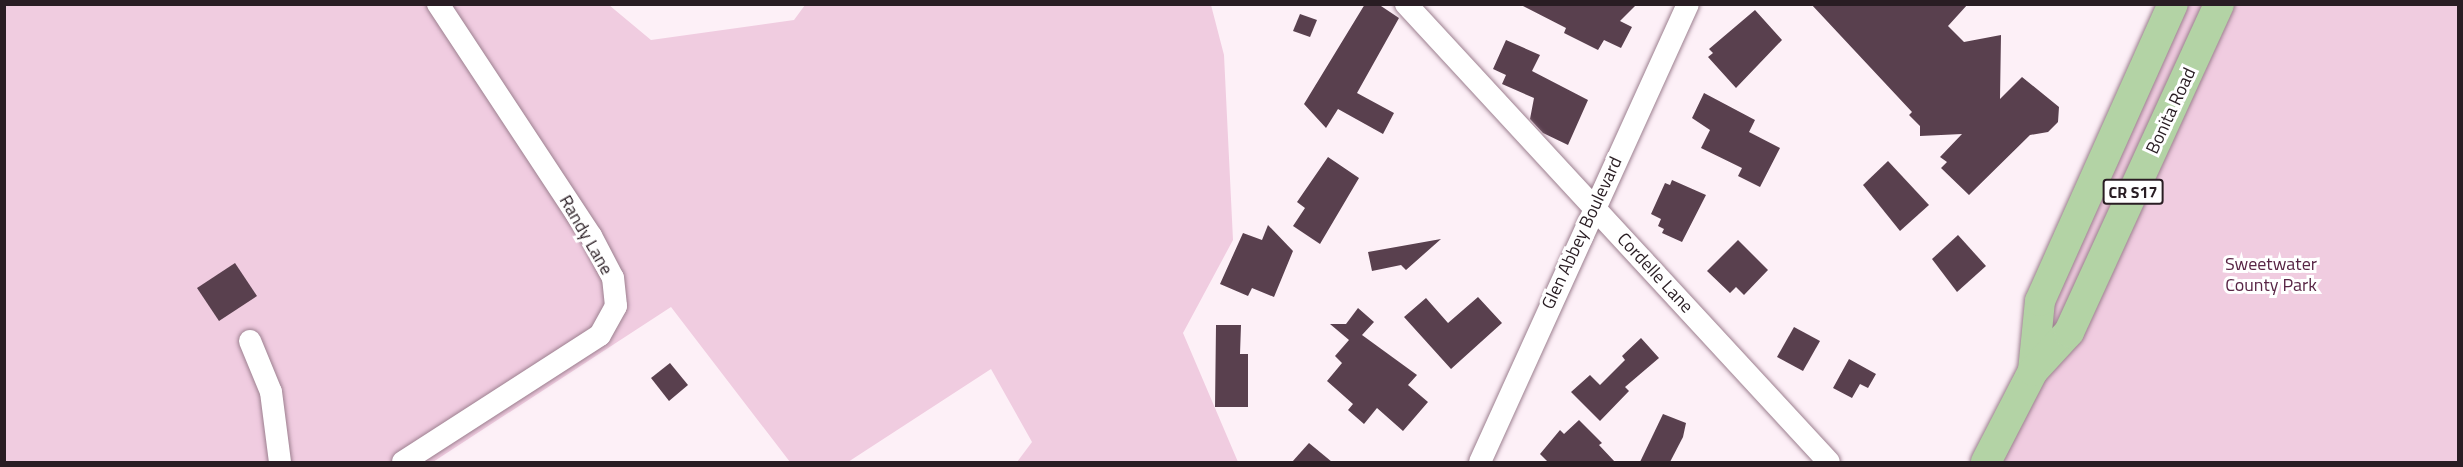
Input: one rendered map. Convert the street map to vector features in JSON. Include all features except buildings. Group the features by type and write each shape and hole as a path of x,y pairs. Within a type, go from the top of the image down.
{"main road":[{"name":"Bonita Road","path":"2033,371 2040,301 2173,4"},
{"name":"Bonita Road","path":"1986,462 2033,371 2069,332 2219,4"}],"street":[{"name":"Randy Lane","path":"403,462 600,334 616,306 613,278 591,236 438,4"},
{"name":"Cordelle Lane","path":"1406,4 1829,462"},
{"name":"Glen Abbey Boulevard","path":"1480,462 1593,206 1688,4"},
{"path":"250,341 271,392 280,462"}],"green space":[{"path":"4,5 609,5 651,40 794,20 805,5 1211,5 1224,55 1233,240 1183,333 1238,462 1017,462 1032,442 991,369 848,462 790,462 671,307 433,462 5,462"},
{"name":"Sweetwater County Park","path":"2188,5 2458,5 2458,462 1981,462"}]}
